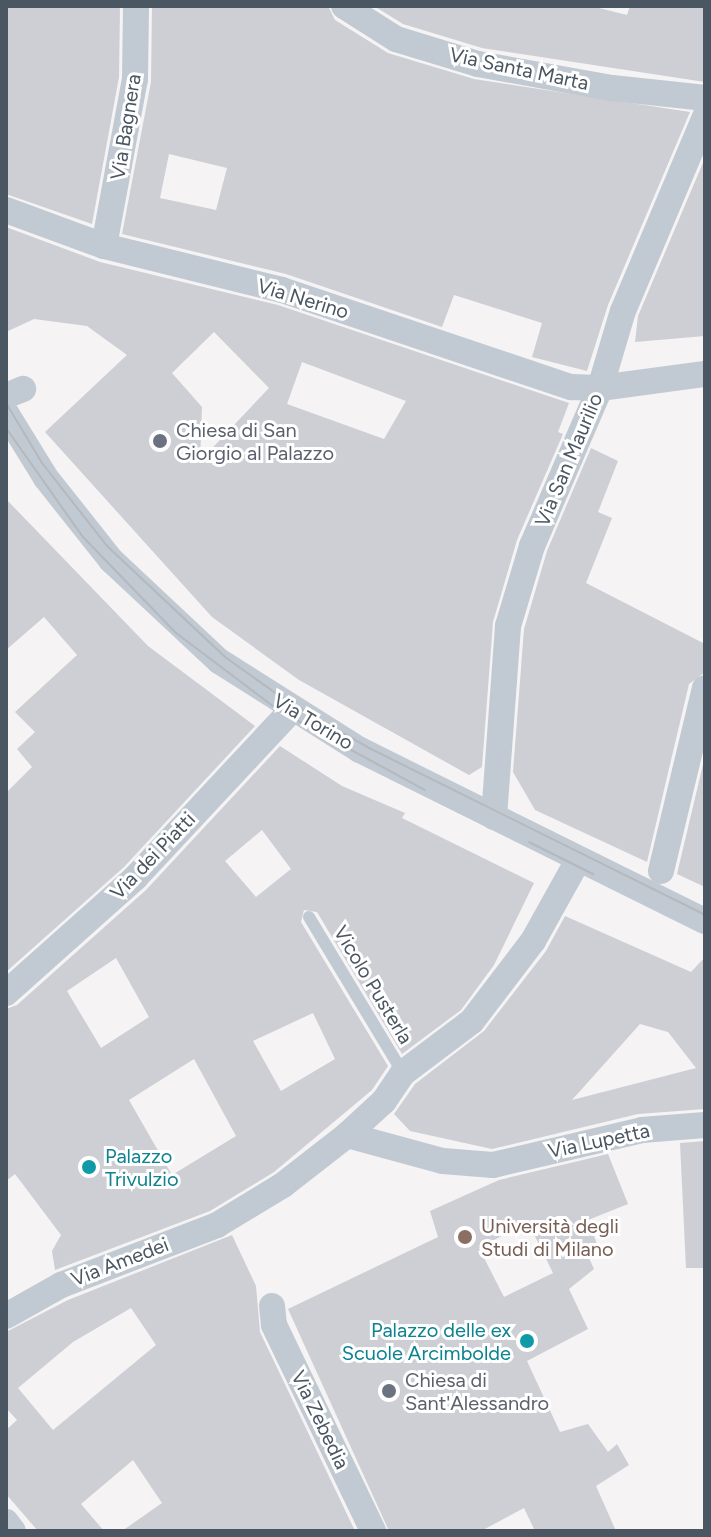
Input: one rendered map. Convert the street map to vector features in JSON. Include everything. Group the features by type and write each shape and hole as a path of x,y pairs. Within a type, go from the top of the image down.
{"street":[{"name":"Via Bagnera","path":"104,246 135,79 136,6"},
{"name":"Via Santa Marta","path":"344,6 396,39 478,64 612,88 705,98"},
{"name":"Via San Maurilio","path":"494,817 508,626 532,546 600,388 623,311 705,117"},
{"name":"Via Nerino","path":"6,210 167,269 282,290 571,387 600,388 705,374"},
{"name":"Via Torino","path":"14,398 14,448 146,596 210,654 291,711 578,860 705,921"},
{"path":"661,871 705,688"},
{"name":"Via dei Piatti","path":"6,993 135,878 291,711"},
{"name":"Via Amedei","path":"6,1316 61,1285 237,1214 347,1135 384,1101 403,1073 472,1021 533,941 578,860"},
{"name":"Via Lupetta","path":"347,1135 443,1161 493,1165 642,1130 705,1125"},
{"name":"Via Zebedia","path":"272,1306 274,1325 373,1531"},
{"path":"6,1522 13,1531"}],"lane":[{"name":"Vicolo Pusterla","path":"309,917 403,1073"}],"building":[{"path":"6,6 120,6 119,77 92,224 6,194"},
{"path":"152,6 328,6 335,20 388,53 474,79 690,112 608,305 587,371 532,357 542,323 454,295 442,327 286,274 122,234 151,82","holes":["169,154 227,168 216,210 160,198"]},
{"path":"374,6 591,6 627,15 630,6 705,6 705,82 482,48 403,24"},
{"path":"705,158 705,336 635,342 638,316"},
{"path":"6,227 100,262 278,305 569,403 558,432 563,434 517,540 493,622 482,767 469,775 299,680 212,617 45,432 127,355 87,326 34,319 6,332","holes":["214,332 269,388 200,461 202,407 172,373","302,362 406,401 384,439 287,404"]},
{"path":"591,448 618,461 598,512 612,518 586,583 705,644 705,672 689,684 647,862 535,810 513,772 524,629 547,551"},
{"path":"6,499 148,646 255,726 124,867 6,972 6,793 32,767 17,749 35,732 15,712 77,655 44,617 6,650"},
{"path":"280,746 342,786 405,813 402,818 534,883 494,965 461,1010 402,1054 317,912 304,910 301,922 388,1066 372,1090 274,1172 210,1211 55,1270 52,1251 61,1235 15,1174 6,1181 6,1009 17,1005 146,890","holes":["262,830 291,869 256,897 225,861","116,958 149,1017 101,1048 67,991","313,1013 335,1059 281,1091 253,1041","194,1059 236,1136 172,1175 129,1100"]},
{"path":"705,756 705,887 677,874"},
{"path":"565,916 691,972 705,957 705,1109 638,1114 492,1149 410,1131 394,1114 415,1084 484,1031 546,951","holes":["640,1024 668,1032 696,1068 572,1100"]},
{"path":"705,1141 705,1268 686,1268 680,1143"},
{"path":"608,1154 628,1204 588,1220 600,1252 589,1258 594,1269 569,1289 588,1329 527,1361 560,1432 588,1424 608,1452 617,1444 629,1465 596,1486 616,1531 535,1531 524,1508 481,1531 389,1531 288,1309 438,1237 430,1211 499,1180","holes":["528,1222 553,1273 504,1297 479,1248"]},
{"path":"232,1235 256,1286 260,1332 355,1531 122,1531 162,1503 133,1460 81,1504 104,1531 38,1531 6,1494 6,1430 17,1420 6,1408 6,1332 68,1300","holes":["131,1308 156,1345 53,1430 18,1388 73,1342"]}],"tram line":[{"path":"6,403 42,463 107,546 225,657 281,697 369,748 705,915"},
{"path":"6,428 83,537 176,633 278,710 425,790"},
{"path":"529,842 593,874"}],"place":[{"name":"Chiesa di San Giorgio al Palazzo","path":"160,441"},
{"name":"Palazzo Trivulzio","path":"89,1167"},
{"name":"Università degli Studi di Milano","path":"465,1237"},
{"name":"Palazzo delle ex Scuole Arcimbolde","path":"527,1341"},
{"name":"Chiesa di Sant'Alessandro","path":"389,1391"}]}
